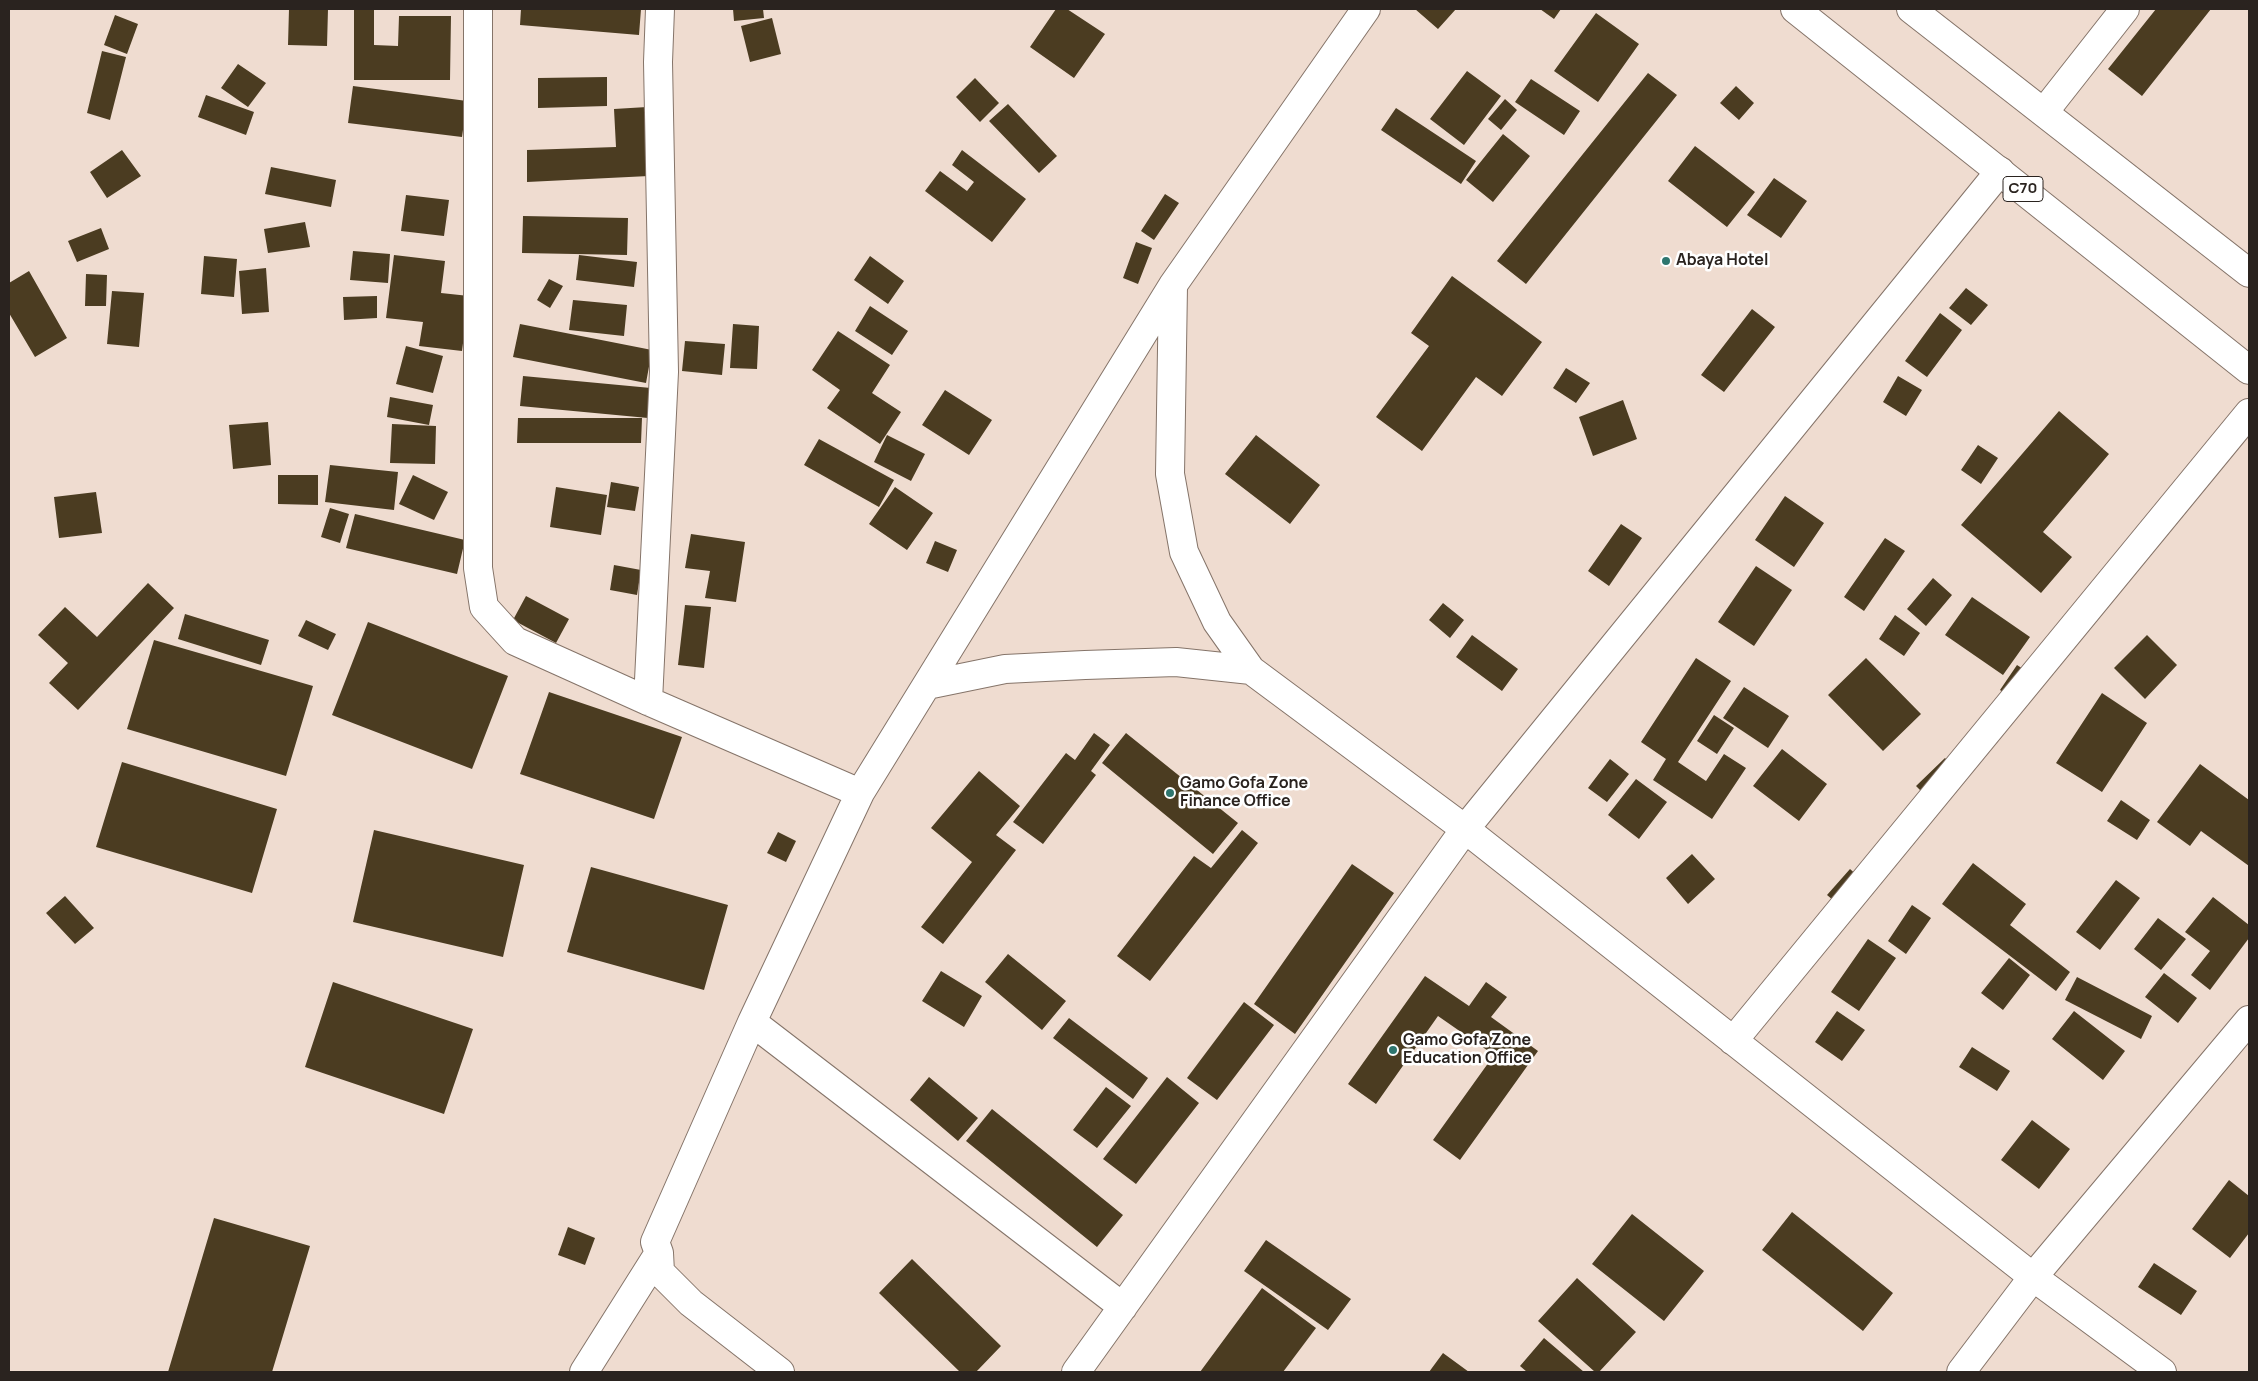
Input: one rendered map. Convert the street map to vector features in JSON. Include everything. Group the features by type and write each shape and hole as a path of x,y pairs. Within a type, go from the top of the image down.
{"main road":[{"path":"478,9 478,568 484,607 515,641 648,701 860,792"},
{"path":"648,701 664,372 658,62 660,9"},
{"path":"780,1372 691,1303 660,1272 659,1253 655,1242 752,1022 860,792 1173,285 1366,9"},
{"name":"C70","path":"1795,9 2000,170 2249,370"},
{"path":"1911,9 2249,273"},
{"path":"2044,112 2125,9"},
{"path":"1076,1372 1465,829 2000,170"},
{"path":"1173,285 1170,474 1184,552 1217,622 1251,670 1465,829 2033,1278 2162,1372"},
{"path":"1733,1040 2249,413"},
{"path":"926,685 1005,669 1085,665 1176,662 1251,670"},
{"path":"1961,1372 2033,1278 2249,1020"},
{"path":"752,1022 1122,1307"},
{"path":"584,1372 659,1253"}],"building":[{"path":"289,9 328,9 327,46 288,45"},
{"path":"354,9 374,9 374,45 398,46 399,16 451,16 450,80 354,80"},
{"path":"521,9 641,9 639,35 520,25"},
{"path":"733,9 763,9 764,18 734,21"},
{"path":"1056,9 1067,9 1105,34 1074,78 1030,47"},
{"path":"1415,9 1456,9 1438,29"},
{"path":"1540,9 1561,9 1554,19"},
{"path":"2156,9 2211,9 2142,96 2108,69"},
{"path":"1596,13 1639,44 1598,102 1554,71"},
{"path":"115,15 138,24 127,54 104,45"},
{"path":"772,18 781,54 750,62 741,26"},
{"path":"102,51 126,57 110,120 87,113"},
{"path":"238,64 266,83 248,107 221,88"},
{"path":"1467,71 1501,96 1464,145 1430,119"},
{"path":"1648,73 1677,95 1526,284 1497,261"},
{"path":"607,77 607,106 538,108 538,78"},
{"path":"975,78 999,103 980,122 956,97"},
{"path":"1531,79 1580,111 1564,135 1515,102"},
{"path":"353,86 467,101 462,137 348,123"},
{"path":"1736,86 1754,103 1739,120 1720,103"},
{"path":"206,95 254,112 246,135 198,117"},
{"path":"1505,99 1517,110 1501,130 1488,119"},
{"path":"1008,104 1057,156 1039,173 989,121"},
{"path":"647,107 649,176 527,182 527,150 616,147 614,109"},
{"path":"1396,108 1476,161 1461,184 1381,130"},
{"path":"1503,134 1530,156 1493,202 1466,180"},
{"path":"1695,146 1755,192 1727,227 1668,181"},
{"path":"122,150 141,176 107,198 90,172"},
{"path":"962,150 1026,199 992,242 925,191 940,171 967,191 974,182 952,165"},
{"path":"271,167 336,180 331,207 265,194"},
{"path":"1774,178 1807,201 1781,238 1747,215"},
{"path":"1165,194 1179,203 1154,240 1141,231"},
{"path":"406,195 449,200 444,236 401,231"},
{"path":"523,216 628,218 627,255 522,253"},
{"path":"305,222 310,247 268,253 264,229"},
{"path":"101,228 109,249 77,262 68,241"},
{"path":"1136,242 1152,248 1138,284 1123,278"},
{"path":"353,251 390,254 388,283 350,280"},
{"path":"394,255 445,261 441,293 469,296 462,351 419,346 423,322 386,318"},
{"path":"579,255 637,262 634,287 576,280"},
{"path":"204,256 237,259 234,297 201,294"},
{"path":"870,256 904,281 888,304 854,280"},
{"path":"266,268 269,312 242,314 239,271"},
{"path":"29,271 67,338 35,357 9,313 9,283"},
{"path":"86,274 107,275 106,306 85,306"},
{"path":"1452,276 1542,342 1502,396 1476,377 1422,451 1376,417 1429,346 1411,333"},
{"path":"549,279 563,286 550,308 537,300"},
{"path":"1966,288 1988,305 1971,325 1949,308"},
{"path":"112,291 144,293 139,347 107,344"},
{"path":"377,296 377,318 344,320 343,297"},
{"path":"573,300 627,305 624,336 569,330"},
{"path":"870,306 908,331 892,355 855,331"},
{"path":"1752,309 1775,327 1724,392 1701,375"},
{"path":"1940,313 1962,330 1927,377 1905,361"},
{"path":"520,324 652,350 646,383 513,357"},
{"path":"733,324 759,326 757,369 730,368"},
{"path":"838,331 890,365 872,393 901,412 880,444 827,408 840,390 812,370"},
{"path":"685,341 725,344 722,375 682,371"},
{"path":"406,346 443,356 433,393 396,384"},
{"path":"1566,368 1590,383 1576,403 1553,388"},
{"path":"523,376 651,388 648,418 520,406"},
{"path":"1898,376 1922,390 1906,416 1883,402"},
{"path":"945,390 992,420 969,455 922,425"},
{"path":"390,397 433,405 429,425 387,417"},
{"path":"1623,400 1637,439 1593,456 1579,417"},
{"path":"2059,411 2109,454 2043,532 2072,557 2041,593 1961,525"},
{"path":"518,418 642,418 641,443 517,443"},
{"path":"268,422 271,465 233,469 229,425"},
{"path":"392,424 436,426 435,464 390,463"},
{"path":"887,435 925,454 911,481 874,462"},
{"path":"1256,435 1320,485 1290,524 1225,474"},
{"path":"819,439 894,480 879,507 804,465"},
{"path":"1978,445 1998,458 1981,484 1961,470"},
{"path":"330,465 398,472 394,510 325,502"},
{"path":"278,475 318,475 318,505 278,504"},
{"path":"413,475 448,492 434,520 399,504"},
{"path":"611,482 639,487 635,511 607,507"},
{"path":"556,487 607,495 601,535 550,527"},
{"path":"895,487 933,513 907,550 869,524"},
{"path":"96,492 102,533 59,538 54,497"},
{"path":"1785,496 1824,523 1794,567 1755,540"},
{"path":"330,508 349,514 340,543 321,537"},
{"path":"355,514 465,540 457,574 346,548"},
{"path":"1621,524 1642,538 1609,586 1588,571"},
{"path":"691,534 745,542 736,602 705,598 710,571 685,568"},
{"path":"1885,538 1905,551 1864,611 1844,597"},
{"path":"935,541 957,550 948,572 926,563"},
{"path":"614,565 641,570 637,595 610,590"},
{"path":"1756,566 1792,590 1754,646 1718,622"},
{"path":"1933,578 1952,595 1926,626 1907,609"},
{"path":"148,583 174,608 78,710 49,683 68,663 38,635 65,607 97,637"},
{"path":"526,596 569,619 556,643 513,620"},
{"path":"1972,597 2030,637 2003,675 1945,635"},
{"path":"1443,603 1464,620 1450,638 1429,620"},
{"path":"685,605 711,607 704,668 678,665"},
{"path":"185,614 269,640 261,665 178,639"},
{"path":"1895,615 1920,633 1904,656 1879,639"},
{"path":"306,620 336,634 328,650 298,636"},
{"path":"368,622 508,676 472,769 332,715"},
{"path":"1472,635 1518,669 1502,691 1456,657"},
{"path":"2147,635 2177,665 2145,699 2114,668"},
{"path":"154,640 313,686 286,776 127,729"},
{"path":"1696,658 1731,681 1678,762 1706,781 1724,754 1746,768 1712,819 1653,780 1666,759 1641,742"},
{"path":"1866,658 1921,714 1883,751 1828,695"},
{"path":"2017,665 2037,678 2020,704 2000,690"},
{"path":"1744,687 1789,716 1768,748 1723,718"},
{"path":"549,692 682,737 654,819 520,774"},
{"path":"2102,693 2147,723 2102,792 2056,763"},
{"path":"1714,715 1734,728 1717,754 1697,741"},
{"path":"1094,733 1110,745 1091,771 1096,775 1043,844 1013,822 1066,753 1075,760"},
{"name":"Gamo Gofa Zone Finance Office","path":"1126,733 1238,823 1213,854 1102,763"},
{"path":"1782,749 1827,784 1799,821 1753,786"},
{"path":"1945,758 1965,778 1936,806 1916,786"},
{"path":"1610,759 1629,774 1607,802 1588,788"},
{"path":"122,762 277,809 252,893 96,847"},
{"path":"2200,764 2249,800 2249,866 2201,831 2190,846 2157,822"},
{"path":"979,771 1020,806 996,835 1016,850 943,944 921,927 972,862 931,828"},
{"path":"1636,779 1667,802 1639,839 1608,815"},
{"path":"2121,800 2150,820 2137,840 2107,821"},
{"path":"374,830 524,865 503,957 353,922"},
{"path":"1242,830 1258,843 1150,981 1117,956 1194,856 1211,868"},
{"path":"778,832 796,841 786,862 767,853"},
{"path":"1692,854 1715,879 1688,904 1666,878"},
{"path":"1973,863 2026,904 2010,925 2070,972 2056,991 1942,904"},
{"path":"1352,864 1394,893 1295,1034 1254,1004"},
{"path":"591,867 728,905 704,990 567,952"},
{"path":"1850,869 1868,885 1846,911 1827,895"},
{"path":"2116,880 2140,898 2100,950 2076,932"},
{"path":"65,896 94,928 75,944 46,913"},
{"path":"2213,897 2249,925 2249,938 2210,990 2191,975 2210,951 2185,932"},
{"path":"1912,905 1931,918 1906,954 1888,941"},
{"path":"2158,918 2186,939 2161,970 2134,949"},
{"path":"1868,939 1896,958 1859,1011 1831,992"},
{"path":"1008,954 1066,1001 1042,1030 985,982"},
{"path":"2009,958 2030,975 2003,1010 1981,993"},
{"path":"941,971 982,996 964,1027 922,1001"},
{"path":"2164,973 2197,998 2178,1023 2145,997"},
{"path":"1425,976 1469,1006 1486,982 1507,997 1491,1017 1538,1051 1460,1160 1433,1140 1494,1055 1438,1016 1376,1104 1348,1084"},
{"path":"2077,977 2152,1016 2141,1039 2065,1000"},
{"path":"333,982 473,1029 444,1114 305,1067"},
{"path":"1244,1002 1274,1025 1217,1100 1187,1078"},
{"path":"1837,1011 1865,1030 1842,1061 1815,1042"},
{"path":"2074,1011 2125,1051 2103,1080 2052,1039"},
{"path":"1069,1018 1148,1078 1133,1099 1053,1038"},
{"path":"1972,1047 2010,1071 1997,1091 1959,1067"},
{"path":"929,1077 978,1118 958,1141 910,1100"},
{"path":"1167,1077 1199,1103 1136,1184 1103,1159"},
{"path":"1106,1087 1131,1106 1097,1148 1073,1130"},
{"path":"992,1109 1123,1215 1097,1247 966,1141"},
{"path":"2032,1120 2070,1149 2039,1189 2001,1160"},
{"path":"2229,1180 2249,1196 2249,1233 2230,1258 2192,1229"},
{"path":"1792,1212 1893,1293 1863,1331 1762,1250"},
{"path":"1632,1214 1704,1271 1664,1321 1592,1264"},
{"path":"214,1218 310,1246 272,1372 168,1372"},
{"path":"568,1227 595,1238 585,1265 558,1255"},
{"path":"1266,1240 1351,1299 1328,1330 1244,1271"},
{"path":"912,1259 1001,1346 976,1372 960,1372 879,1293"},
{"path":"2154,1263 2197,1291 2181,1315 2138,1287"},
{"path":"1577,1278 1636,1332 1599,1372 1595,1372 1538,1321"},
{"path":"1262,1288 1316,1328 1283,1372 1200,1372"},
{"path":"1544,1338 1584,1372 1527,1372 1520,1366"},
{"path":"1443,1353 1469,1372 1429,1372"}],"place":[{"name":"Abaya Hotel","path":"1666,261"},
{"name":"Gamo Gofa Zone Finance Office","path":"1170,793"},
{"name":"Gamo Gofa Zone Education Office","path":"1393,1050"}]}
